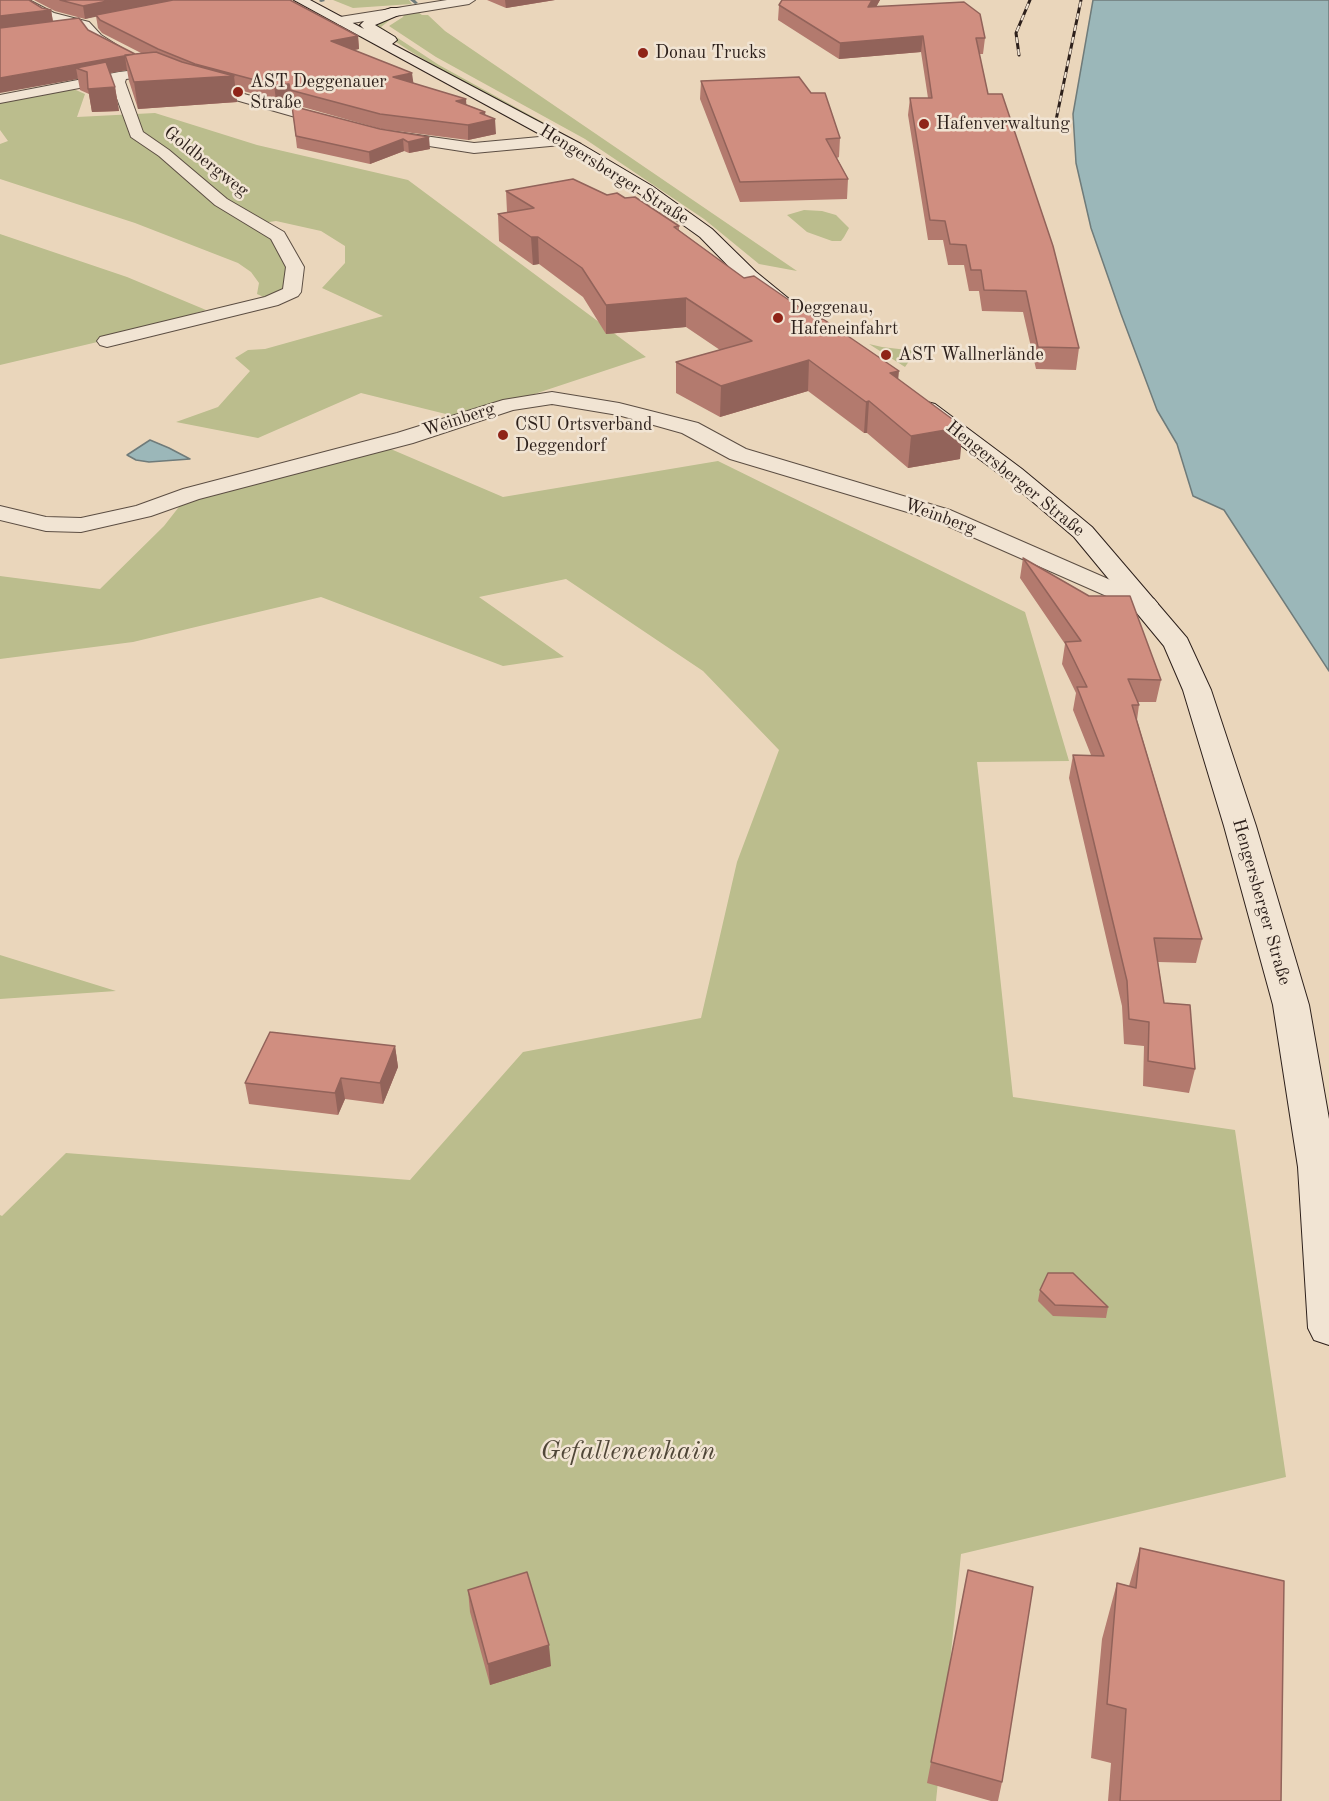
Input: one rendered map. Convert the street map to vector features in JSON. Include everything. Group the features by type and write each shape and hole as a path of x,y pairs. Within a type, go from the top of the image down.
{"main road":[{"name":"Hengersberger Straße","path":"300,0 561,140 646,190 706,232 749,276 796,313"},
{"name":"Hengersberger Straße","path":"394,50 396,44 367,25 374,19 396,11"},
{"name":"Hengersberger Straße","path":"907,394 1014,474 1083,532 1177,644 1197,690 1240,826 1291,1005 1318,1167 1329,1328"}],"street":[{"path":"20,0 50,16 91,24"},
{"path":"336,19 469,0"},
{"path":"53,29 91,24"},
{"path":"91,24 96,38 161,70 236,97 349,127"},
{"path":"0,99 161,70"},
{"name":"Goldbergweg","path":"107,341 271,301 292,292 295,267 278,236 221,202 164,153 136,134 119,85 120,76"},
{"path":"379,134 474,148 561,140"},
{"name":"Weinberg","path":"0,513 46,524 81,525 142,511 191,494 405,438 510,404 552,398 619,409 690,428 738,454 942,515 1145,604"}],"green space":[{"path":"333,0 409,0 412,4 353,8"},
{"path":"415,10 422,15 428,15 445,31 797,271 759,264 704,219 585,139 436,57 389,26 403,17 402,13"},
{"path":"395,16 381,27 439,65 582,146 474,90 379,31 375,24"},
{"path":"69,87 85,94 77,117 155,113 257,145 408,180 646,357 462,418 361,393 258,438 176,422 218,407 250,371 235,358 248,350 265,349 383,316 322,288 345,263 345,246 321,231 276,221 256,224 275,236 293,267 291,292 270,300 257,294 259,283 251,272 238,263 135,223 0,179 0,144 8,141 0,130 0,102"},
{"path":"804,210 836,215 849,228 841,241 832,241 807,232 787,215"},
{"path":"0,234 127,277 206,310 106,340 0,365"},
{"path":"869,344 882,347 916,351 905,367"},
{"name":"Gefallenenhain","path":"379,444 503,497 718,461 1025,612 1069,761 977,762 1013,1097 1235,1130 1286,1477 961,1554 936,1801 0,1801 0,1215 2,1216 66,1153 410,1180 523,1052 701,1018 737,862 779,750 703,671 566,579 479,597 564,657 503,666 321,597 133,642 0,659 0,576 100,589 164,526 189,494"},
{"path":"0,955 116,991 0,999"}],"water":[{"path":"1093,0 1329,0 1329,671 1224,510 1193,496 1177,444 1157,410 1121,314 1091,228 1076,163 1073,114"},
{"path":"150,440 190,459 149,462 136,460 127,455"}],"building":[{"path":"0,0 29,0 42,8 51,10 0,16"},
{"path":"60,0 112,0 83,6"},
{"path":"173,0 290,0 358,36 331,41 412,73 393,77 466,99 456,101 485,112 480,113 495,119 468,125 380,114 290,90 289,84 274,85 195,64 158,49 100,20 96,15"},
{"path":"782,0 872,0 868,7 964,2 980,14 985,38 976,38 988,94 1002,94 1053,246 1079,348 1038,347 1026,291 984,290 981,270 971,270 966,245 950,244 945,221 930,220 910,98 932,98 923,36 840,43 779,5"},
{"path":"79,18 88,30 135,54 0,78 0,28"},
{"path":"156,52 182,62 234,76 134,82 125,55"},
{"path":"106,62 115,87 88,89 87,72 76,68"},
{"path":"799,77 811,93 825,93 840,138 826,139 848,179 740,182 701,81"},
{"path":"292,106 380,129 429,137 408,142 403,139 369,152 296,136"},
{"path":"573,179 607,195 617,193 625,198 635,197 679,226 674,227 744,278 754,276 818,320 823,319 899,371 890,373 963,427 911,436 869,401 866,402 809,360 721,386 676,362 752,341 686,298 606,305 582,268 538,237 531,237 498,214 534,208 506,191"},
{"path":"1023,558 1089,596 1130,596 1161,680 1128,679 1139,705 1132,705 1202,939 1154,938 1164,1003 1190,1005 1195,1069 1148,1061 1149,1022 1129,1019 1127,981 1073,755 1104,756 1077,687 1087,687 1065,642 1081,641"},
{"path":"270,1032 395,1046 380,1083 341,1078 335,1093 245,1083"},
{"path":"1048,1273 1073,1273 1108,1307 1055,1305 1040,1290"},
{"path":"1140,1548 1284,1581 1281,1801 1120,1801 1126,1709 1107,1704 1117,1583 1136,1588"},
{"path":"968,1570 1033,1587 1002,1782 931,1762"},
{"path":"527,1572 549,1645 488,1664 468,1590"}],"waterway":[{"path":"412,0 416,3"}],"railway":[{"path":"1019,55 1016,33 1030,0"},
{"path":"1055,125 1081,0"}],"place":[{"name":"Donau Trucks","path":"643,53"},
{"name":"AST Deggenauer Straße","path":"238,92"},
{"name":"Hafenverwaltung","path":"924,124"},
{"name":"Deggenau, Hafeneinfahrt","path":"778,318"},
{"name":"AST Wallnerlände","path":"886,355"},
{"name":"CSU Ortsverband Deggendorf","path":"503,435"}]}
